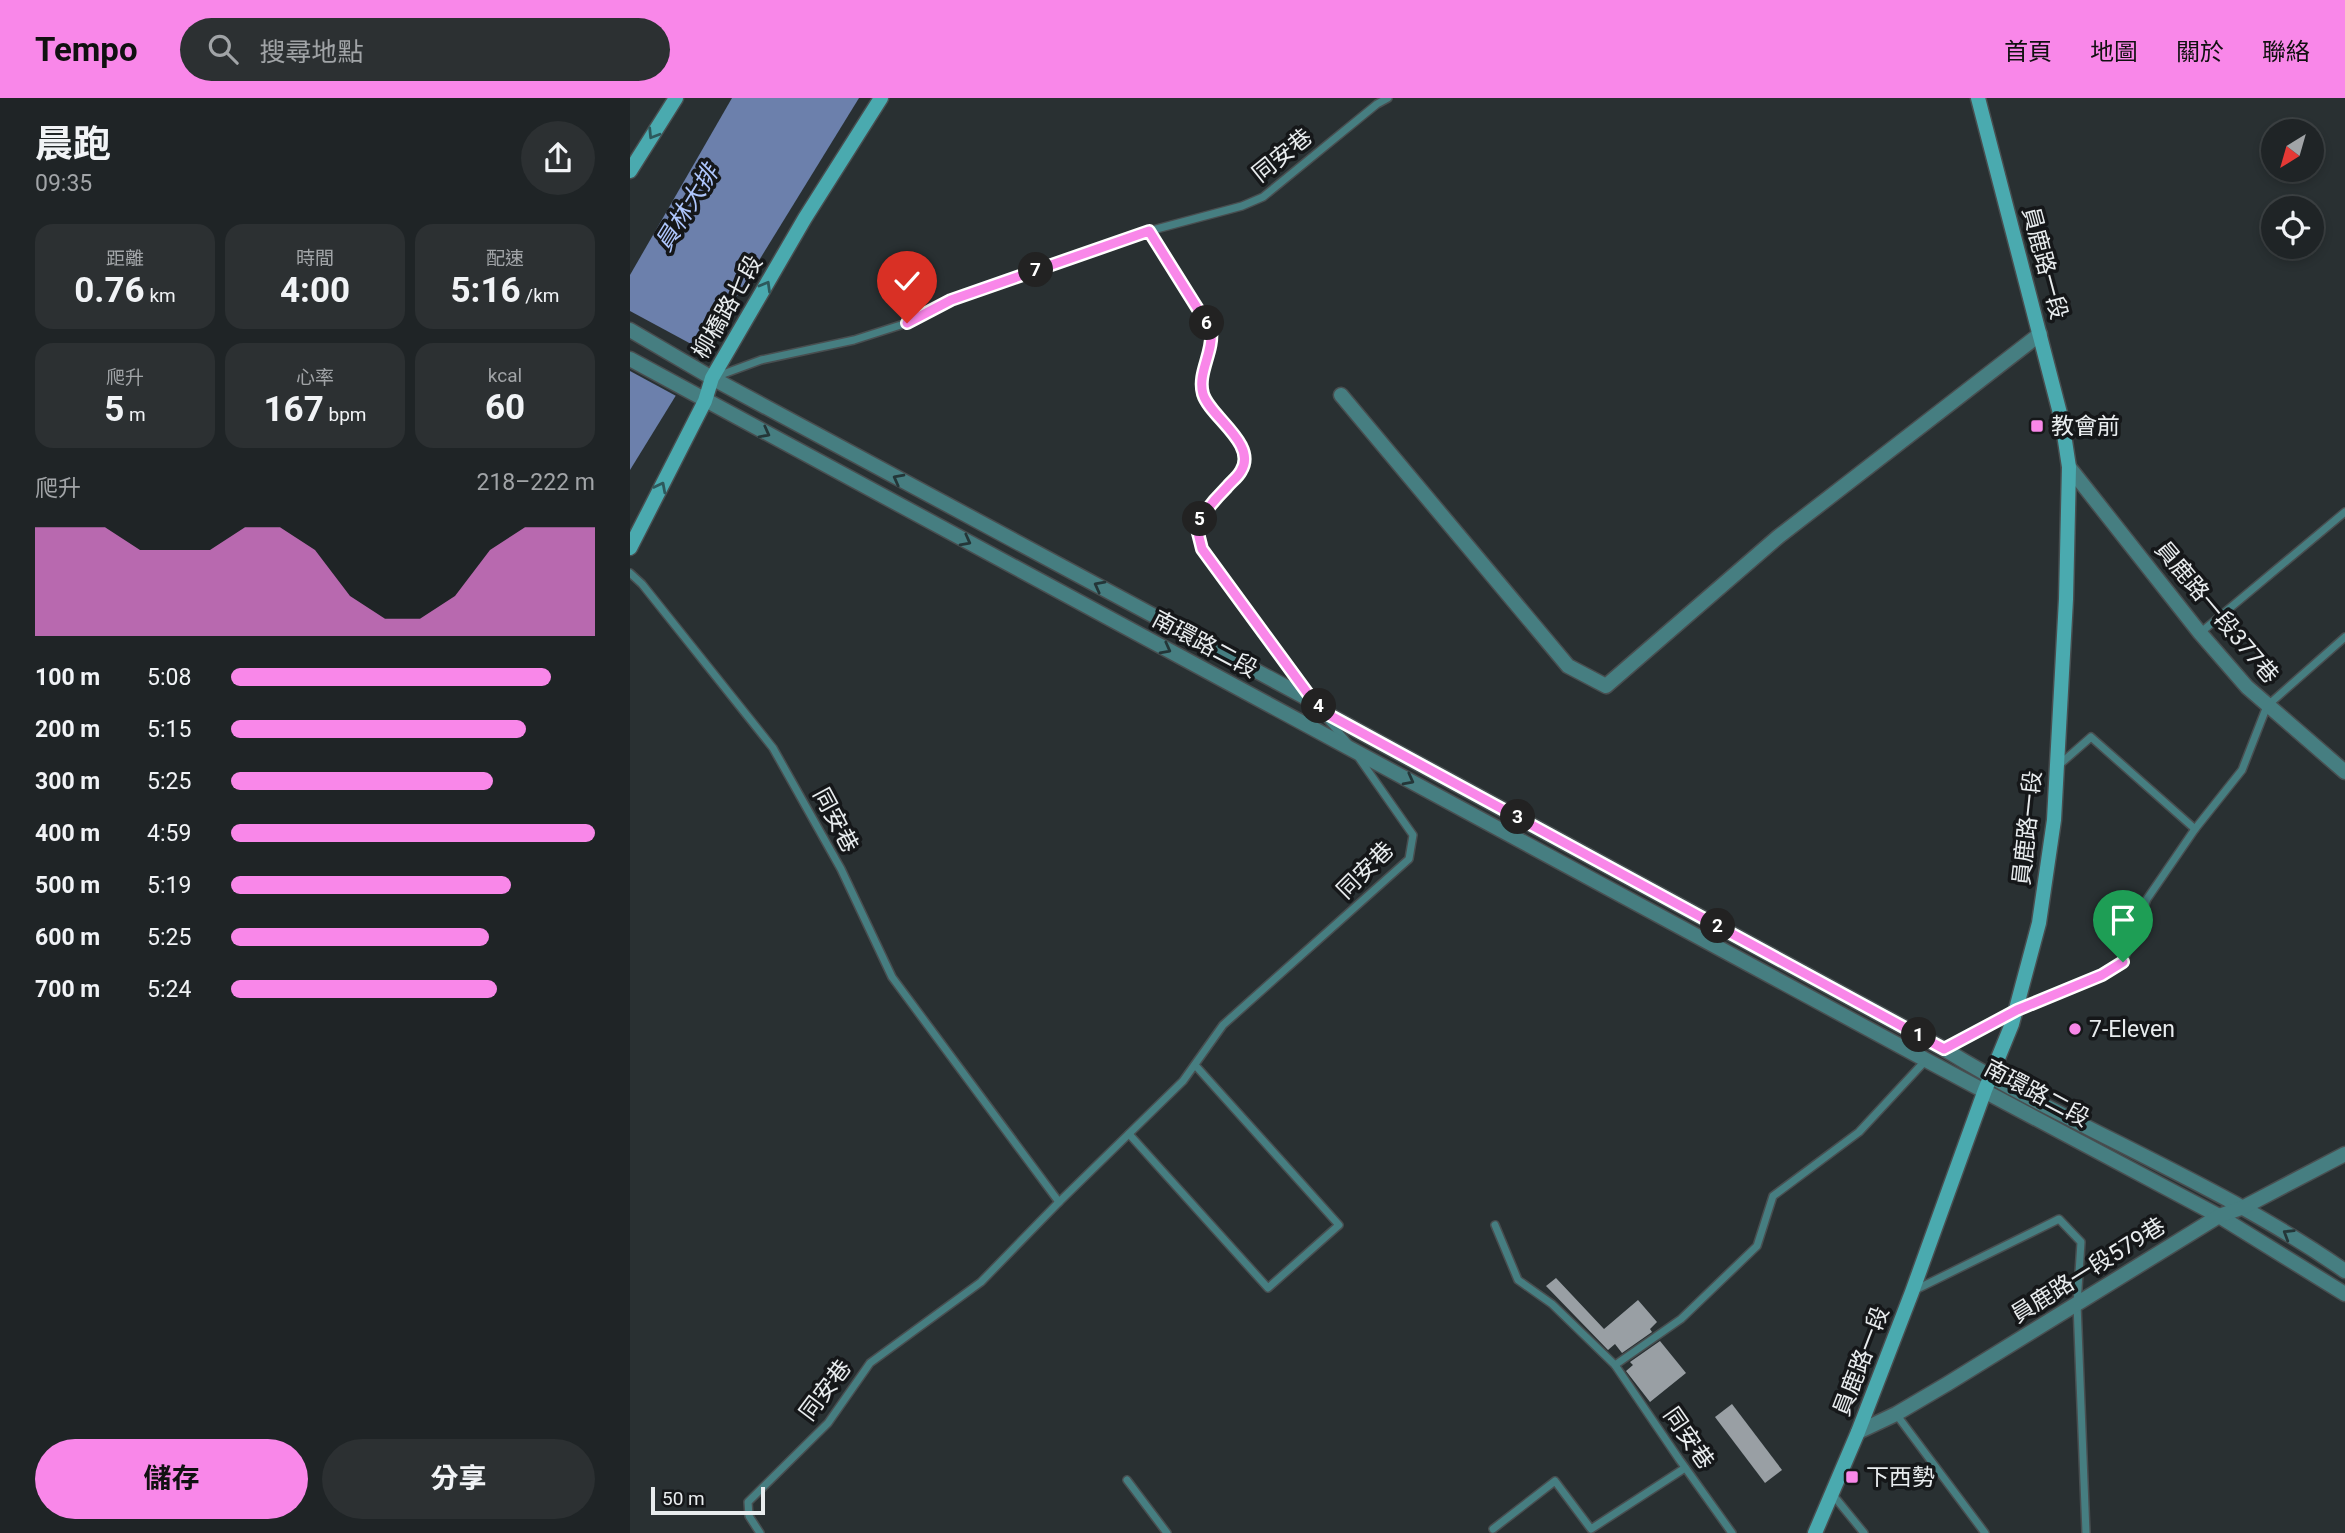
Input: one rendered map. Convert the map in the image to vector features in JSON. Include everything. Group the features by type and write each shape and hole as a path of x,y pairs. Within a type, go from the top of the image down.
{"main road":[{"path":"630,171 676,98"},
{"name":"柳橋路七段","path":"630,548 705,401 712,378 805,218 881,98"},
{"name":"員鹿路一段","path":"1815,1533 1858,1432 2017,1010 2039,923 2054,820 2066,598 2069,467 2062,421 1978,98"}],"street":[{"name":"南環路二段","path":"630,330 712,378 1314,702 1329,715 1944,1049 1988,1084 2219,1216 2345,1294"},
{"path":"1341,395 1568,666 1606,686 1778,537 2040,334"},
{"name":"南環路二段","path":"630,359 1926,1060 1988,1084 2244,1207 2345,1271"},
{"name":"員鹿路一段377巷","path":"2069,467 2200,633 2267,706 2345,772"},
{"name":"員鹿路一段579巷","path":"1858,1432 1896,1414 2219,1216 2244,1207 2345,1154"}],"lane":[{"name":"同安巷","path":"712,378 761,360 854,340 907,323 951,300 1149,231 1242,206 1263,197 1367,111 1388,98"},
{"name":"同安巷","path":"760,1533 749,1516 748,1502 828,1423 870,1363 981,1282 1183,1081 1223,1025 1409,859 1413,835 1354,750 1314,702 1202,549 1196,525 1205,510 1241,471 1244,450 1203,396 1202,380 1212,341 1211,330 1149,231"},
{"path":"2200,633 2345,512"},
{"name":"同安巷","path":"630,573 642,584 773,748 841,869 892,977 1059,1202"},
{"path":"1944,1049 2017,1010 2102,975 2123,962 2147,899 2194,828 2242,770 2267,706 2345,637"},
{"path":"2057,766 2091,737 2194,828"},
{"path":"1615,1365 1681,1319 1756,1246 1773,1196 1860,1132 1926,1060"},
{"path":"1129,1133 1268,1288 1339,1225 1195,1065"},
{"path":"1912,1292 2059,1219 2081,1242 2077,1304 2086,1533"},
{"name":"同安巷","path":"1495,1225 1518,1280 1552,1304 1615,1365 1732,1533"},
{"path":"1896,1414 1985,1533"},
{"path":"1493,1529 1555,1481 1591,1529 1685,1468"},
{"path":"1127,1480 1167,1533"},
{"path":"1833,1495 1864,1533"}],"water":[{"name":"員林大排","path":"732,98 859,98 630,470 630,275"}],"pier":[{"path":"630,311 706,352 678,397 630,371"}],"building":[{"path":"1556,1278 1604,1329 1638,1300 1657,1322 1650,1329 1652,1332 1622,1353 1615,1344 1608,1350 1546,1286"},
{"path":"1660,1341 1686,1373 1650,1402 1626,1371 1633,1365 1630,1362"},
{"path":"1732,1404 1782,1470 1765,1483 1715,1417"}],"place":[{"name":"教會前","path":"2037,426"},
{"name":"7-Eleven","path":"2075,1029"},
{"name":"下西勢","path":"1852,1477"}],"route":[{"path":"907,323 951,300 1149,231 1211,330 1212,341 1202,380 1203,396 1244,450 1241,471 1205,510 1196,525 1202,549 1314,702 1329,715 1944,1049 2017,1010 2102,975 2123,962"}]}
